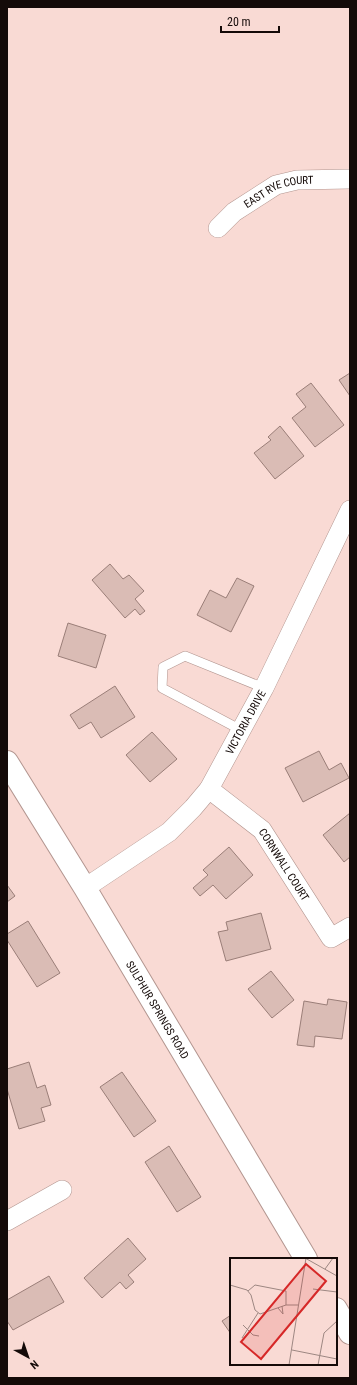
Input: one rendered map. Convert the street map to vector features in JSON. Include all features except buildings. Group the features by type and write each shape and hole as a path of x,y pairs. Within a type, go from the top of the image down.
{"street":[{"name":"EAST RYE COURT","path":"218,228 234,212 276,185 297,180 350,179"},
{"name":"VICTORIA DRIVE","path":"85,888 169,832 193,808 208,789 264,688 350,510"},
{"name":"SULPHUR SPRINGS ROAD","path":"7,762 85,888 305,1258"},
{"name":"CORNWALL COURT","path":"208,789 262,830 331,938 350,927"},
{"path":"7,1221 62,1190"},
{"path":"337,1311 350,1333"}],"lane":[{"path":"241,730 162,688 163,667 185,656 264,688"}]}
